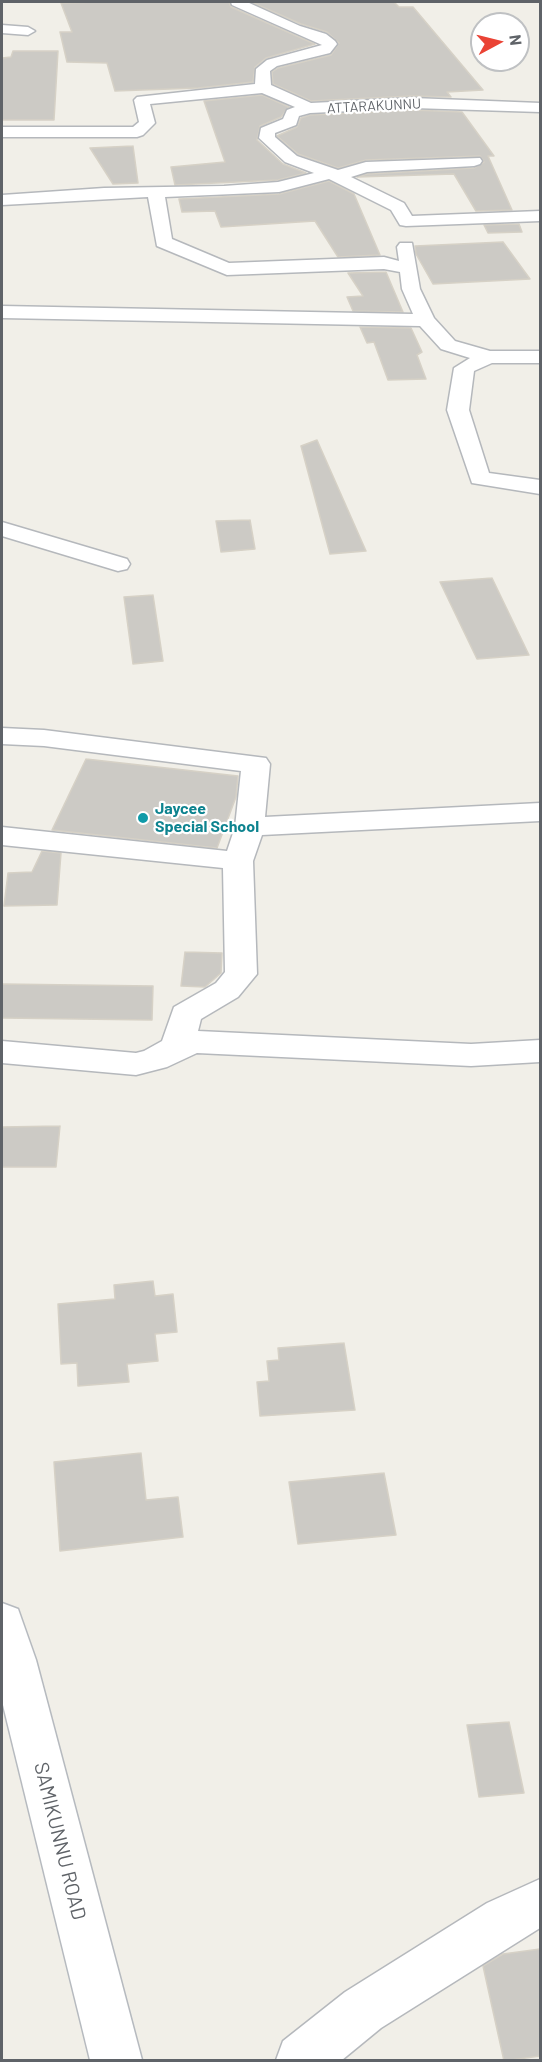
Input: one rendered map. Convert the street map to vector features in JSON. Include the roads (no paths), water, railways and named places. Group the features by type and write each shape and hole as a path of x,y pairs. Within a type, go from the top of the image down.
{"street":[{"path":"2,132 137,132 147,123 142,100 264,88 261,79 263,69 272,63 325,50 330,44 321,37 295,29 237,2"},
{"path":"2,29 28,31"},
{"name":"ATTARAKUNNU","path":"264,88 309,108 413,103 540,107"},
{"path":"309,108 292,113 290,122 267,131 267,138 291,159 334,174 398,207 406,221 411,289 424,321 448,345 489,357 540,357"},
{"path":"2,200 104,193 279,187 366,167 474,161"},
{"path":"156,192 163,242 226,269 384,263 408,269"},
{"path":"406,221 540,216"},
{"path":"2,312 424,321"},
{"path":"489,357 464,368 458,410 480,478 540,488"},
{"path":"2,529 118,564"},
{"path":"2,736 44,738 256,764 250,827 238,861 241,974 227,990 186,1014 177,1047"},
{"path":"250,827 540,812"},
{"path":"2,836 238,861"},
{"path":"2,1052 136,1064 155,1059 177,1047 197,1042 471,1055 540,1052"},
{"name":"SAMIKUNNU ROAD","path":"2,1622 14,1660 116,2061"},
{"path":"302,2061 363,2010 505,1920 540,1903"}],"place":[{"name":"Jaycee Special School","path":"143,818"}]}
